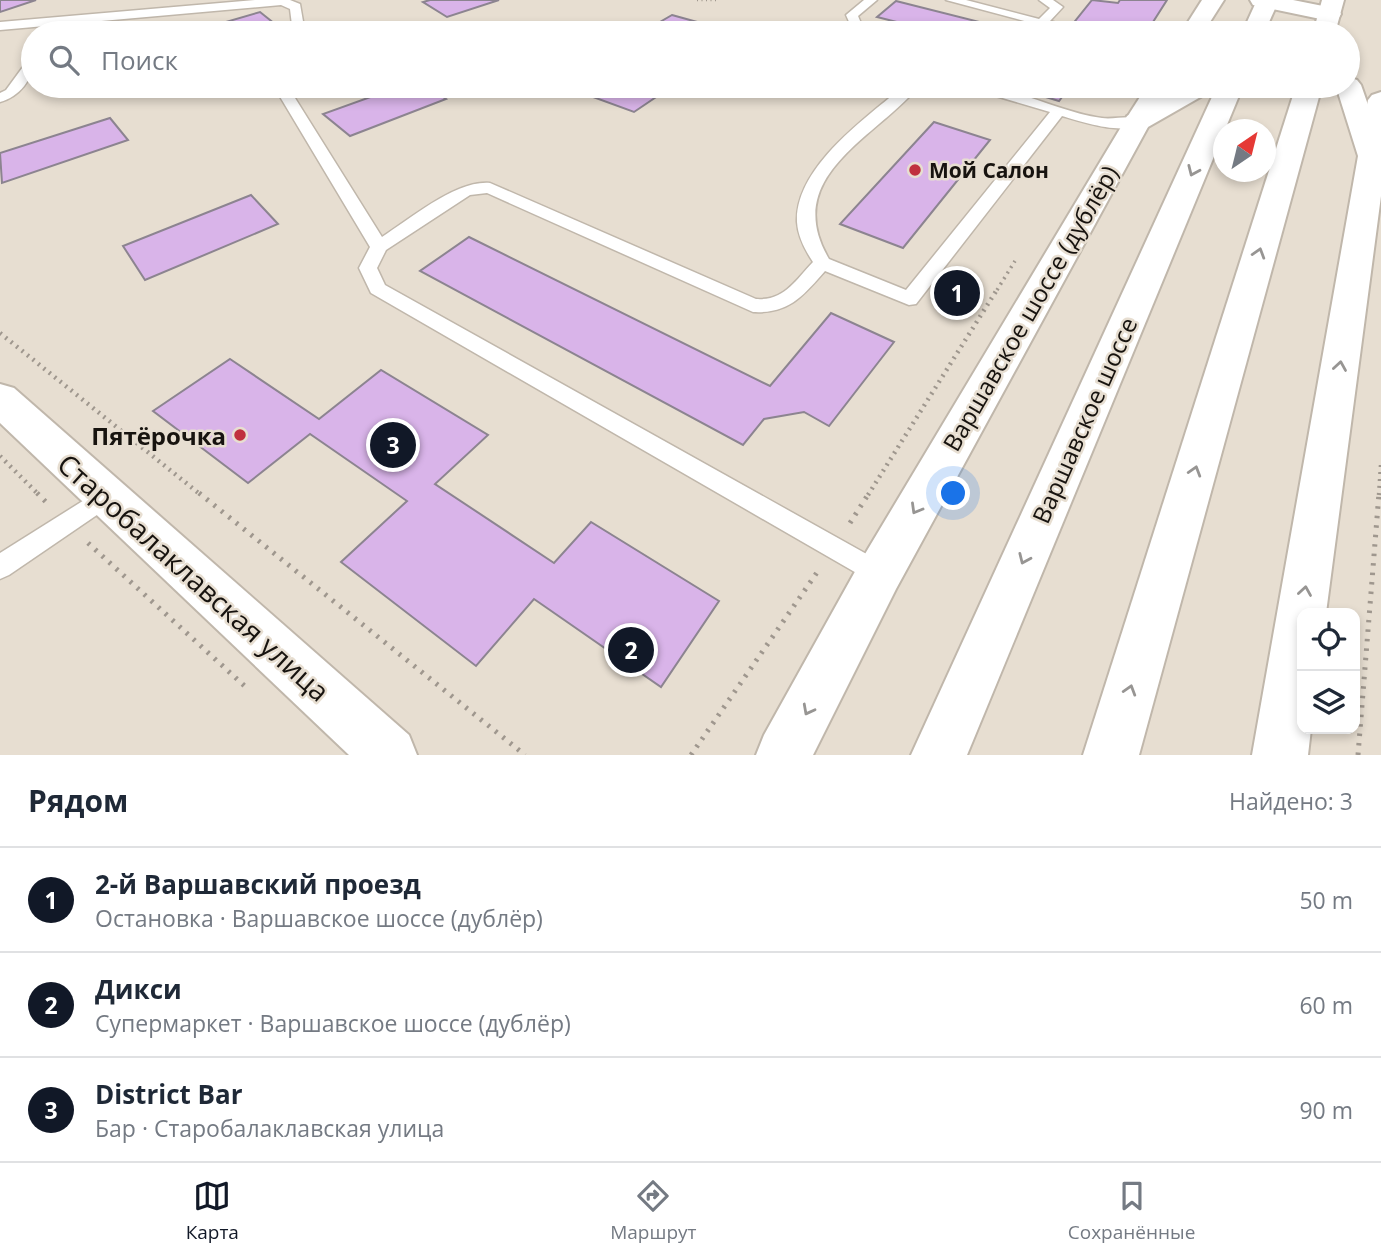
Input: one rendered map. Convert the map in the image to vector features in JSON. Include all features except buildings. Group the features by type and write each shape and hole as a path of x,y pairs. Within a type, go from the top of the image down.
{"main road":[{"path":"1200,21 1213,0"},
{"path":"1257,21 1265,0 1328,21"},
{"name":"Варшавское шоссе (дублёр)","path":"784,755 879,574 1152,98"},
{"path":"1137,122 1180,98"},
{"name":"Варшавское шоссе","path":"939,755 1225,98"},
{"path":"1111,755 1305,98"},
{"path":"1353,98 1373,156"},
{"path":"1280,755 1381,100"},
{"name":"Старобалаклавская улица","path":"0,399 389,755"}],"lane":[{"path":"854,21 852,15 871,0"},
{"path":"952,0 1034,21"},
{"path":"1044,21 1057,7 1045,0"},
{"path":"74,21 283,1 296,7 298,21"},
{"path":"0,26 21,25"},
{"path":"0,97 11,93 21,79"},
{"path":"288,98 379,247"},
{"path":"898,98 831,158 818,175 806,216 809,233 822,263 909,299 1059,110"},
{"path":"1018,98 1102,123 1137,122"},
{"path":"822,263 784,304 772,308 753,305 490,188 480,187 464,192 379,247 368,268 379,289 879,574"},
{"path":"0,567 105,496"}],"path":[{"path":"697,0 718,0"},
{"path":"691,755 834,548 1017,258"},
{"path":"0,333 525,755"},
{"path":"0,456 66,523 259,699"},
{"path":"1358,755 1381,465"}],"place":[{"name":"Мой Салон","path":"915,170"},
{"name":"2-й Варшавский проезд","path":"957,293"},
{"name":"Пятёрочка","path":"240,435"},
{"name":"District Bar","path":"393,445"},
{"name":"Дикси","path":"631,650"}]}
